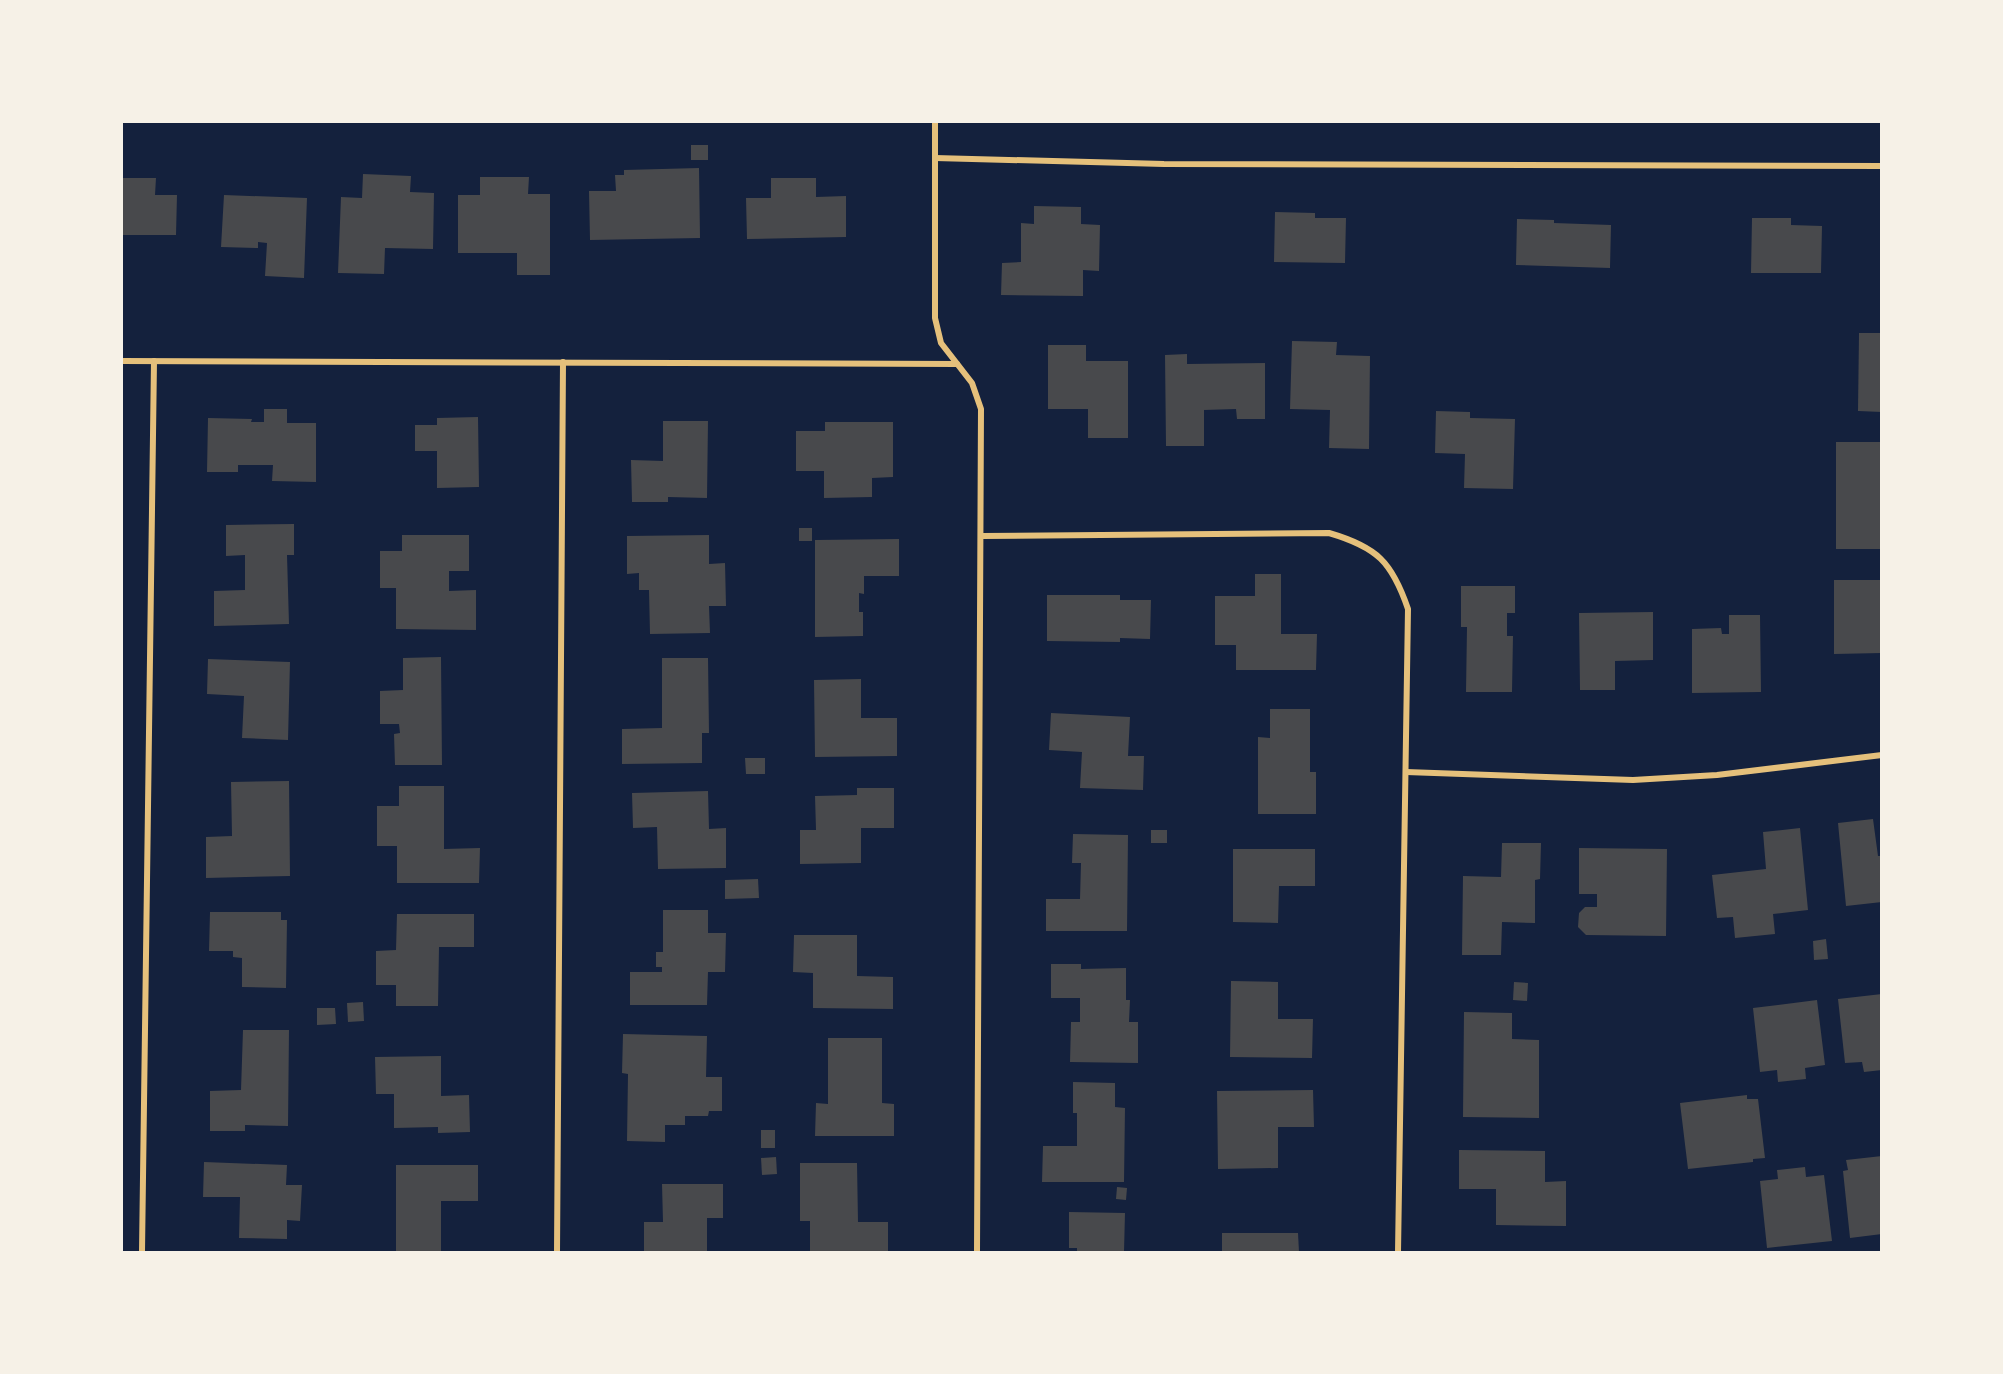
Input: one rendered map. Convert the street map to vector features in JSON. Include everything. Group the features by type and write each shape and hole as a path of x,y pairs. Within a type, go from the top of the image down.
{"street":[{"path":"935,122 935,318 941,343 972,383 981,409 977,1252"},
{"path":"935,158 1164,164 1881,166"},
{"path":"122,361 957,364"},
{"path":"142,1252 154,361"},
{"path":"557,1252 562,363"},
{"path":"982,536 1329,533 1356,541 1381,558 1398,582 1408,609 1398,1252"},
{"path":"1406,772 1633,780 1717,775 1881,755"}],"building":[{"path":"691,145 708,145 708,160 691,160"},
{"path":"699,168 700,238 590,240 589,191 616,191 615,175 624,175 624,170"},
{"path":"363,174 411,176 410,192 434,193 433,249 385,248 384,274 338,273 341,197 362,198"},
{"path":"480,177 529,177 528,194 550,194 550,275 517,275 517,253 458,253 458,195 480,195"},
{"path":"122,178 156,178 155,195 177,195 176,235 122,235"},
{"path":"771,178 816,178 816,197 846,196 846,237 747,239 746,198 771,198"},
{"path":"224,195 307,198 304,278 265,276 267,243 258,242 258,248 221,247"},
{"path":"1034,206 1081,207 1081,224 1100,225 1099,271 1083,270 1083,296 1001,295 1002,263 1021,262 1021,223 1034,224"},
{"path":"1275,212 1315,213 1315,218 1346,218 1345,263 1274,262"},
{"path":"1752,218 1791,218 1791,225 1822,226 1821,273 1751,273"},
{"path":"1517,219 1611,225 1610,268 1516,265"},
{"path":"1859,333 1882,333 1882,412 1858,411"},
{"path":"1292,341 1337,342 1336,355 1370,356 1369,449 1329,448 1330,410 1290,409"},
{"path":"1048,345 1086,345 1086,361 1128,361 1128,438 1088,438 1088,409 1048,409"},
{"path":"1187,354 1187,364 1265,363 1265,419 1237,419 1236,409 1204,410 1204,446 1166,446 1165,355"},
{"path":"264,409 287,409 287,423 316,423 316,482 272,481 273,465 238,465 238,472 207,472 208,418 252,419 251,422 264,422"},
{"path":"1436,411 1470,412 1470,418 1515,419 1513,489 1464,488 1465,454 1435,453"},
{"path":"478,417 479,487 437,488 437,451 415,451 415,425 437,425 437,418"},
{"path":"663,421 708,421 707,498 668,497 668,502 632,502 631,460 663,461"},
{"path":"825,422 893,422 893,477 872,478 872,497 824,498 824,471 796,471 796,431 825,431"},
{"path":"1836,442 1882,442 1882,549 1836,549"},
{"path":"294,524 294,555 287,555 289,624 214,626 214,591 245,590 245,555 226,556 226,525"},
{"path":"799,528 812,528 812,541 799,541"},
{"path":"402,535 469,535 469,571 449,571 449,591 476,590 476,630 396,629 396,588 380,588 380,551 402,551"},
{"path":"709,535 709,564 725,563 726,606 709,606 710,633 650,634 649,590 639,590 639,573 627,574 627,536"},
{"path":"899,539 899,576 864,576 864,594 859,593 859,612 863,612 863,636 815,637 815,540"},
{"path":"1255,574 1281,574 1281,634 1317,634 1316,670 1236,670 1236,645 1215,645 1215,596 1255,596"},
{"path":"1834,580 1882,580 1882,653 1834,654"},
{"path":"1461,586 1515,586 1515,613 1507,613 1507,636 1513,636 1512,692 1466,692 1467,627 1461,627"},
{"path":"1047,595 1120,595 1120,600 1151,600 1150,639 1120,638 1120,642 1047,641"},
{"path":"1653,612 1653,660 1615,661 1615,690 1580,690 1579,613"},
{"path":"1729,615 1760,615 1761,692 1692,693 1692,629 1721,628 1722,634 1729,634"},
{"path":"441,657 442,765 395,765 394,734 400,733 399,724 380,724 380,691 403,690 403,658"},
{"path":"662,658 708,658 709,733 702,733 702,763 622,764 622,729 662,728"},
{"path":"208,659 290,662 288,740 242,738 244,696 207,694"},
{"path":"861,679 861,718 897,718 897,756 815,757 814,680"},
{"path":"1270,709 1310,709 1310,772 1316,772 1316,814 1258,814 1258,737 1270,738"},
{"path":"1051,713 1130,717 1128,756 1144,756 1143,790 1080,788 1082,752 1049,750"},
{"path":"745,758 765,758 765,774 746,774"},
{"path":"289,781 290,876 206,878 206,837 232,836 231,782"},
{"path":"399,786 444,786 444,849 480,848 479,883 397,883 397,846 377,846 377,806 399,806"},
{"path":"857,788 894,788 894,828 861,828 861,863 800,864 800,830 816,830 815,796 857,795"},
{"path":"708,791 709,829 726,828 726,868 658,869 657,827 633,828 632,793"},
{"path":"1873,819 1878,856 1882,856 1882,902 1846,906 1838,823"},
{"path":"1800,828 1808,910 1773,914 1775,934 1735,938 1733,917 1717,918 1712,875 1766,869 1763,832"},
{"path":"1151,830 1167,830 1167,843 1151,843"},
{"path":"1073,834 1128,835 1127,931 1046,931 1046,899 1080,899 1081,863 1072,863"},
{"path":"1502,843 1541,843 1540,879 1535,880 1535,923 1502,922 1501,955 1462,955 1463,876 1501,877"},
{"path":"1579,848 1667,849 1666,936 1586,935 1578,927 1579,913 1585,907 1597,907 1597,894 1579,894"},
{"path":"1233,849 1315,849 1315,886 1279,886 1278,923 1233,922"},
{"path":"758,879 759,898 725,899 725,880"},
{"path":"663,910 708,910 708,933 726,933 725,972 708,972 707,1005 630,1005 630,972 662,972 662,967 656,967 656,952 663,952"},
{"path":"210,912 281,912 281,920 287,920 286,988 242,987 242,958 233,957 233,951 209,951"},
{"path":"397,914 474,914 474,947 439,947 438,1006 396,1006 396,985 376,985 376,951 396,950"},
{"path":"794,935 857,935 857,976 893,977 893,1009 813,1008 813,973 793,972"},
{"path":"1826,939 1828,959 1814,960 1813,941"},
{"path":"1051,964 1081,964 1081,969 1126,968 1126,1000 1130,1000 1129,1022 1138,1022 1138,1063 1070,1062 1071,1022 1080,1022 1080,998 1051,998"},
{"path":"1231,981 1278,982 1278,1019 1313,1019 1312,1058 1230,1057"},
{"path":"1514,982 1528,983 1527,1001 1513,1000"},
{"path":"1882,994 1882,1070 1864,1072 1862,1062 1845,1063 1838,999"},
{"path":"1817,1000 1825,1065 1805,1068 1806,1079 1778,1082 1777,1070 1760,1072 1753,1008"},
{"path":"363,1002 364,1021 348,1022 347,1003"},
{"path":"317,1008 335,1008 336,1024 317,1025"},
{"path":"1464,1012 1512,1013 1512,1039 1539,1040 1539,1118 1463,1117"},
{"path":"243,1030 289,1030 288,1126 245,1125 245,1131 210,1131 210,1091 241,1090"},
{"path":"623,1034 707,1036 706,1077 722,1077 722,1111 709,1111 708,1116 685,1116 685,1125 665,1125 665,1142 627,1141 628,1074 622,1073"},
{"path":"828,1038 882,1038 882,1103 894,1104 894,1136 815,1136 816,1103 828,1104"},
{"path":"441,1056 441,1096 469,1095 470,1132 438,1133 438,1127 394,1128 394,1094 376,1094 375,1057"},
{"path":"1073,1082 1115,1083 1115,1107 1125,1108 1124,1182 1042,1182 1043,1146 1077,1146 1077,1113 1073,1113"},
{"path":"1313,1090 1314,1127 1278,1127 1278,1168 1218,1169 1217,1091"},
{"path":"1747,1095 1747,1099 1758,1099 1765,1158 1753,1159 1753,1162 1688,1169 1680,1103"},
{"path":"761,1130 775,1130 775,1148 761,1148"},
{"path":"1459,1150 1545,1151 1545,1182 1566,1181 1566,1226 1496,1225 1496,1189 1459,1189"},
{"path":"1882,1156 1882,1234 1850,1238 1843,1171 1848,1170 1846,1160"},
{"path":"776,1157 777,1174 762,1175 761,1158"},
{"path":"204,1162 287,1165 286,1185 302,1185 300,1221 287,1220 287,1239 239,1238 240,1197 203,1197"},
{"path":"800,1163 857,1163 858,1222 888,1222 888,1252 810,1252 810,1221 800,1221"},
{"path":"396,1165 478,1165 478,1201 441,1201 441,1252 396,1252"},
{"path":"1805,1167 1806,1177 1824,1175 1832,1241 1767,1248 1760,1181 1778,1179 1777,1170"},
{"path":"662,1184 723,1184 723,1218 707,1218 707,1252 644,1252 644,1222 663,1222"},
{"path":"1117,1187 1127,1188 1126,1200 1116,1199"},
{"path":"1069,1212 1125,1213 1124,1252 1077,1252 1077,1248 1069,1248"},
{"path":"1222,1233 1298,1233 1299,1252 1222,1252"}]}
